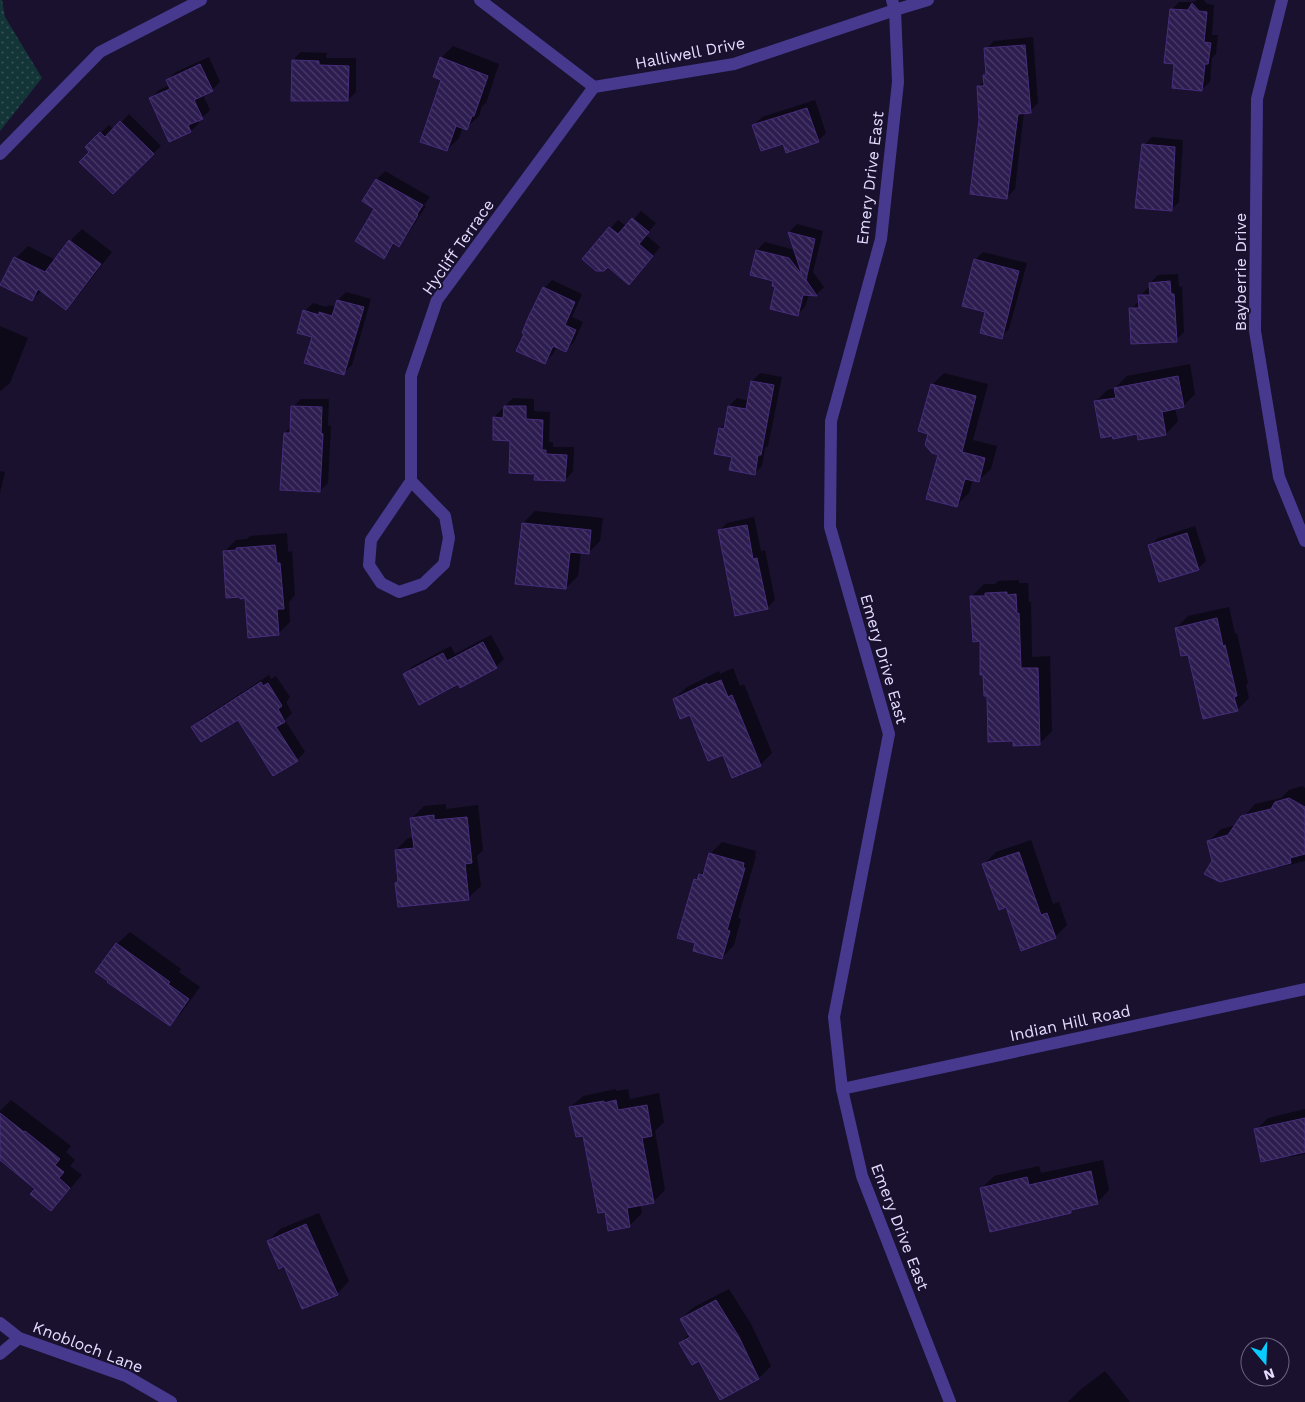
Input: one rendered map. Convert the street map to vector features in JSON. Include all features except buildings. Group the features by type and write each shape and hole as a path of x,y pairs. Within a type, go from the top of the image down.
{"street":[{"path":"0,154 100,52 201,0"},
{"path":"480,0 594,87"},
{"name":"Halliwell Drive","path":"594,87 734,64 894,5 928,0"},
{"name":"Bayberrie Drive","path":"1282,0 1257,99 1255,331 1280,477 1305,541"},
{"name":"Emery Drive East","path":"894,5 898,82 881,239 831,421 830,528 889,734 834,1017 842,1089 862,1176 950,1402"},
{"name":"Hycliff Terrace","path":"411,481 411,376 437,300 594,87"},
{"path":"411,481 445,516 449,538 444,564 423,584 399,592 381,583 369,565 371,540 411,481"},
{"name":"Indian Hill Road","path":"842,1089 1305,989"},
{"name":"Knobloch Lane","path":"0,1323 19,1338 126,1376 171,1402"},
{"name":"Knobloch Lane","path":"0,1354 19,1338"}],"green space":[{"path":"0,0 2,0 5,17 42,78 0,131"}]}
